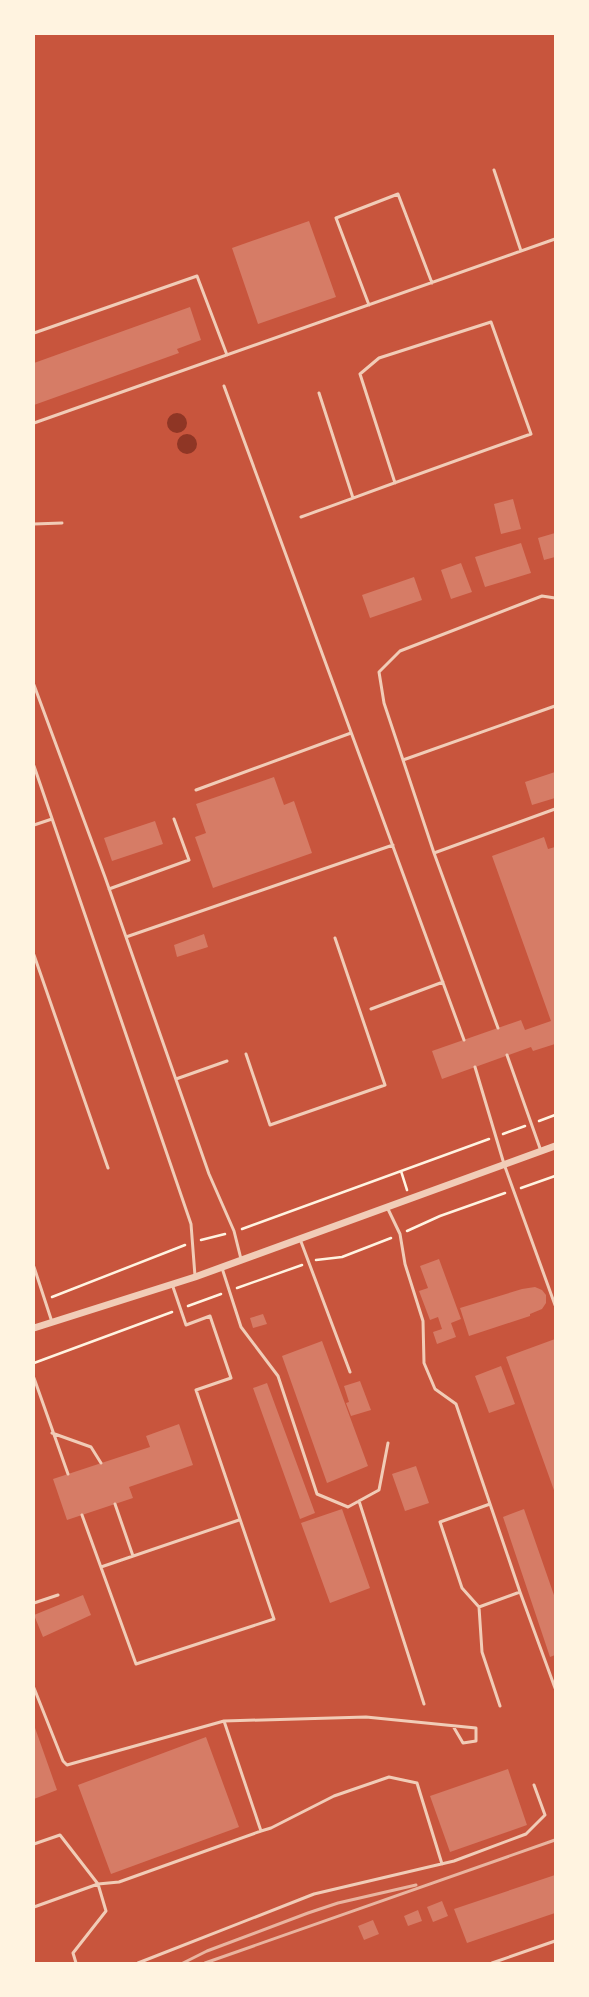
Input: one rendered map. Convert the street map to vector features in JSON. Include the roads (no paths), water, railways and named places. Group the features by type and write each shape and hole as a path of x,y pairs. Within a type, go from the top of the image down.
{"street":[{"path":"34,1328 195,1277 555,1146"}],"lane":[{"path":"494,170 521,251"},
{"path":"369,305 336,218 398,194 432,283"},
{"path":"34,423 555,239"},
{"path":"34,333 197,276 227,355"},
{"path":"301,517 396,483 531,434 491,322 379,358 360,374 396,483"},
{"path":"224,386 464,1040"},
{"path":"319,392 353,498"},
{"path":"34,524 62,523"},
{"path":"498,1028 434,853 384,702 379,672 400,652 542,596 555,598"},
{"path":"34,685 109,889 209,1174 234,1231 241,1259"},
{"path":"403,760 555,706"},
{"path":"196,790 351,733"},
{"path":"34,766 188,1216 193,1242 195,1277"},
{"path":"434,853 555,809"},
{"path":"34,826 52,819"},
{"path":"109,889 189,860 174,819"},
{"path":"126,937 393,845"},
{"path":"246,1054 270,1124 385,1085 335,938"},
{"path":"34,955 108,1168"},
{"path":"371,1009 443,982"},
{"path":"507,1055 541,1151"},
{"path":"176,1079 227,1061"},
{"path":"475,1067 504,1164 555,1305"},
{"path":"387,1207 400,1234 405,1264 423,1321 424,1363 435,1389 456,1404 520,1592 555,1688"},
{"path":"300,1239 350,1372"},
{"path":"222,1266 241,1327 278,1376 317,1494 348,1507 379,1490 388,1443"},
{"path":"34,1267 52,1322"},
{"path":"82,1515 136,1664 274,1619 239,1520 196,1390 231,1378 210,1316 186,1325 172,1284"},
{"path":"34,1378 52,1433 68,1474"},
{"path":"52,1433 91,1447 101,1463"},
{"path":"359,1501 424,1704"},
{"path":"115,1504 132,1556"},
{"path":"490,1504 440,1522 462,1588 479,1607 482,1652 500,1706"},
{"path":"101,1567 239,1520"},
{"path":"479,1607 520,1592"},
{"path":"34,1603 58,1595"},
{"path":"34,1688 63,1762 67,1765 224,1720 366,1717 476,1728 476,1741 463,1743 453,1726"},
{"path":"224,1720 261,1831"},
{"path":"34,1907 98,1884 119,1882 271,1828 334,1796 389,1777 417,1783 442,1864"},
{"path":"138,1963 314,1894 442,1864 526,1834 545,1815 534,1785"},
{"path":"34,1844 60,1835 98,1884 106,1911 73,1953 76,1963"},
{"path":"492,1963 555,1941"}],"railway":[{"path":"205,1963 555,1840"},
{"path":"183,1963 207,1951 308,1913 338,1903 416,1885"}]}
